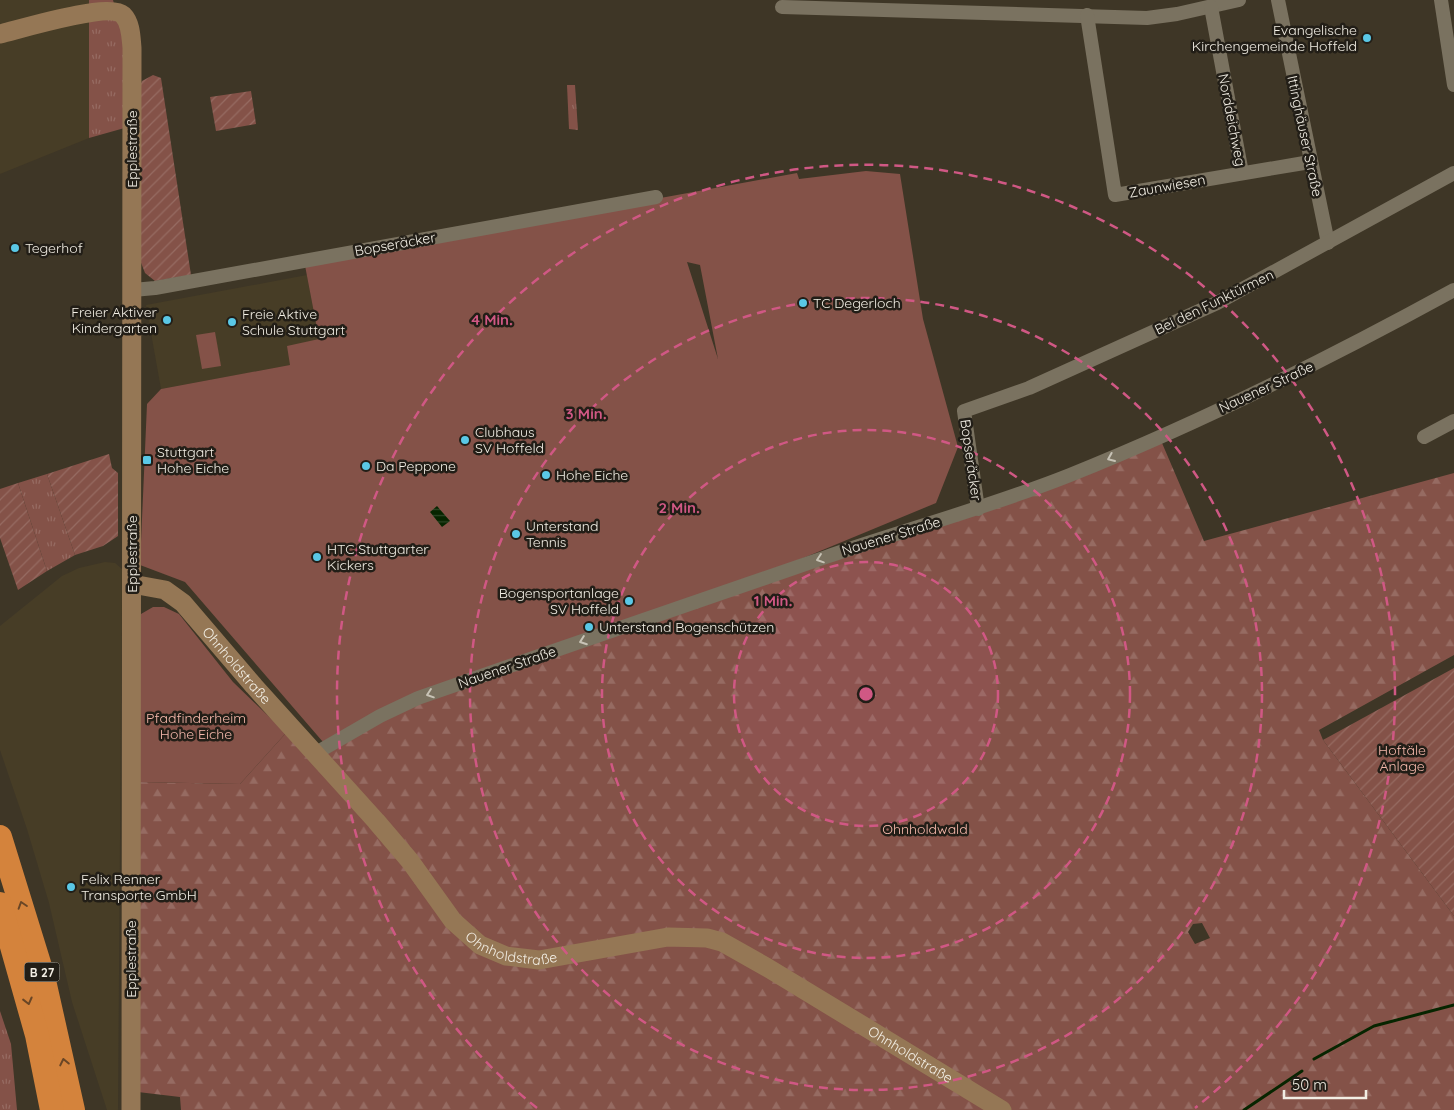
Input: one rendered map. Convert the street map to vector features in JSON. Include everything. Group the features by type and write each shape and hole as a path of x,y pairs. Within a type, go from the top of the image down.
{"highway":[{"name":"B 27","path":"0,837 43,976 73,1110"},
{"name":"B 27","path":"0,904 37,1035 52,1110"}],"main road":[{"path":"0,34 123,7"},
{"name":"Epplestraße","path":"123,7 132,48 131,1110"},
{"name":"Ohnholdstraße","path":"132,584 165,590 183,603 254,686 410,861 453,921 467,935 493,952 522,959 539,960 668,937 707,938 722,942 1002,1110"}],"street":[{"path":"782,7 926,5 1147,18 1177,14 1239,0"},
{"name":"Ittinghäuser Straße","path":"1278,0 1328,243"},
{"path":"1441,0 1454,85"},
{"name":"Norddeichweg","path":"1211,7 1242,173"},
{"name":"Zaunwiesen","path":"1087,15 1115,195 1310,162"},
{"name":"Bei den Funktürmen","path":"964,412 1029,388 1217,303 1454,173"},
{"name":"Bopseräcker","path":"132,290 155,288 656,197"},
{"name":"Nauener Straße","path":"316,754 386,712 418,698 830,555 972,511 1072,474 1156,439 1340,352 1454,290"},
{"name":"Bopseräcker","path":"964,412 972,511"},
{"path":"1424,437 1454,421"}],"shaded area":[{"path":"0,0 89,0 89,138 0,174"},
{"name":"Freie Aktive Schule Stuttgart","path":"307,275 319,339 291,365 161,389 146,305"},
{"path":"437,506 450,521 442,527 430,512"},
{"path":"105,562 115,563 122,569 118,1110 107,1110 72,1002 49,903 27,829 0,750 0,626 62,576 79,568"}],"green space":[{"path":"89,0 113,0 125,44 128,127 89,138"},
{"path":"153,75 161,78 191,275 155,281 145,273 140,260 138,90 142,81"},
{"path":"567,85 575,85 578,130 569,129"},
{"path":"251,91 256,124 216,131 210,97"},
{"name":"Hohe Eiche","path":"866,171 900,174 923,319 958,447 936,503 784,566 543,650 323,742 185,582 140,565 147,404 161,389 290,365 287,346 319,339 303,255 666,197 797,173 799,179","holes":["687,262 700,265 718,359"]},
{"path":"215,332 221,366 202,369 196,335"},
{"name":"Ohnholdwald","path":"1162,443 1204,541 1454,473 1454,655 1319,730 1323,740 1454,916 1454,1110 181,1110 180,1097 138,1092 138,782 240,784 286,733 313,759 392,712","holes":["1202,923 1210,938 1195,944 1188,932 1193,924"]},
{"path":"109,454 112,468 118,473 118,536 103,546 75,555 47,474"},
{"path":"47,474 75,555 47,571 18,483"},
{"path":"18,483 47,571 18,590 0,538 0,489"},
{"name":"Pfadfinderheim Hohe Eiche","path":"153,607 164,607 179,614 233,682 286,733 240,784 138,782 141,614"},
{"name":"Hoftäle Anlage","path":"1454,668 1454,916 1323,740"},
{"path":"0,1011 11,1044 17,1110 0,1110"}],"waterway":[{"path":"1314,1059 1374,1026 1454,1005"},
{"path":"1244,1110 1302,1071"}],"place":[{"name":"Evangelische Kirchengemeinde Hoffeld","path":"1367,38"},
{"name":"Tegerhof","path":"15,248"},
{"name":"TC Degerloch","path":"803,303"},
{"name":"Freier Aktiver Kindergarten","path":"167,320"},
{"name":"Freie Aktive Schule Stuttgart","path":"232,322"},
{"name":"Clubhaus SV Hoffeld","path":"465,440"},
{"name":"Stuttgart Hohe Eiche","path":"147,460"},
{"name":"Da Peppone","path":"366,466"},
{"name":"Hohe Eiche","path":"546,475"},
{"name":"Unterstand Tennis","path":"516,534"},
{"name":"HTC Stuttgarter Kickers","path":"317,557"},
{"name":"Bogensportanlage SV Hoffeld","path":"629,601"},
{"name":"Unterstand Bogenschützen","path":"589,627"},
{"name":"Felix Renner Transporte GmbH","path":"71,887"}]}
